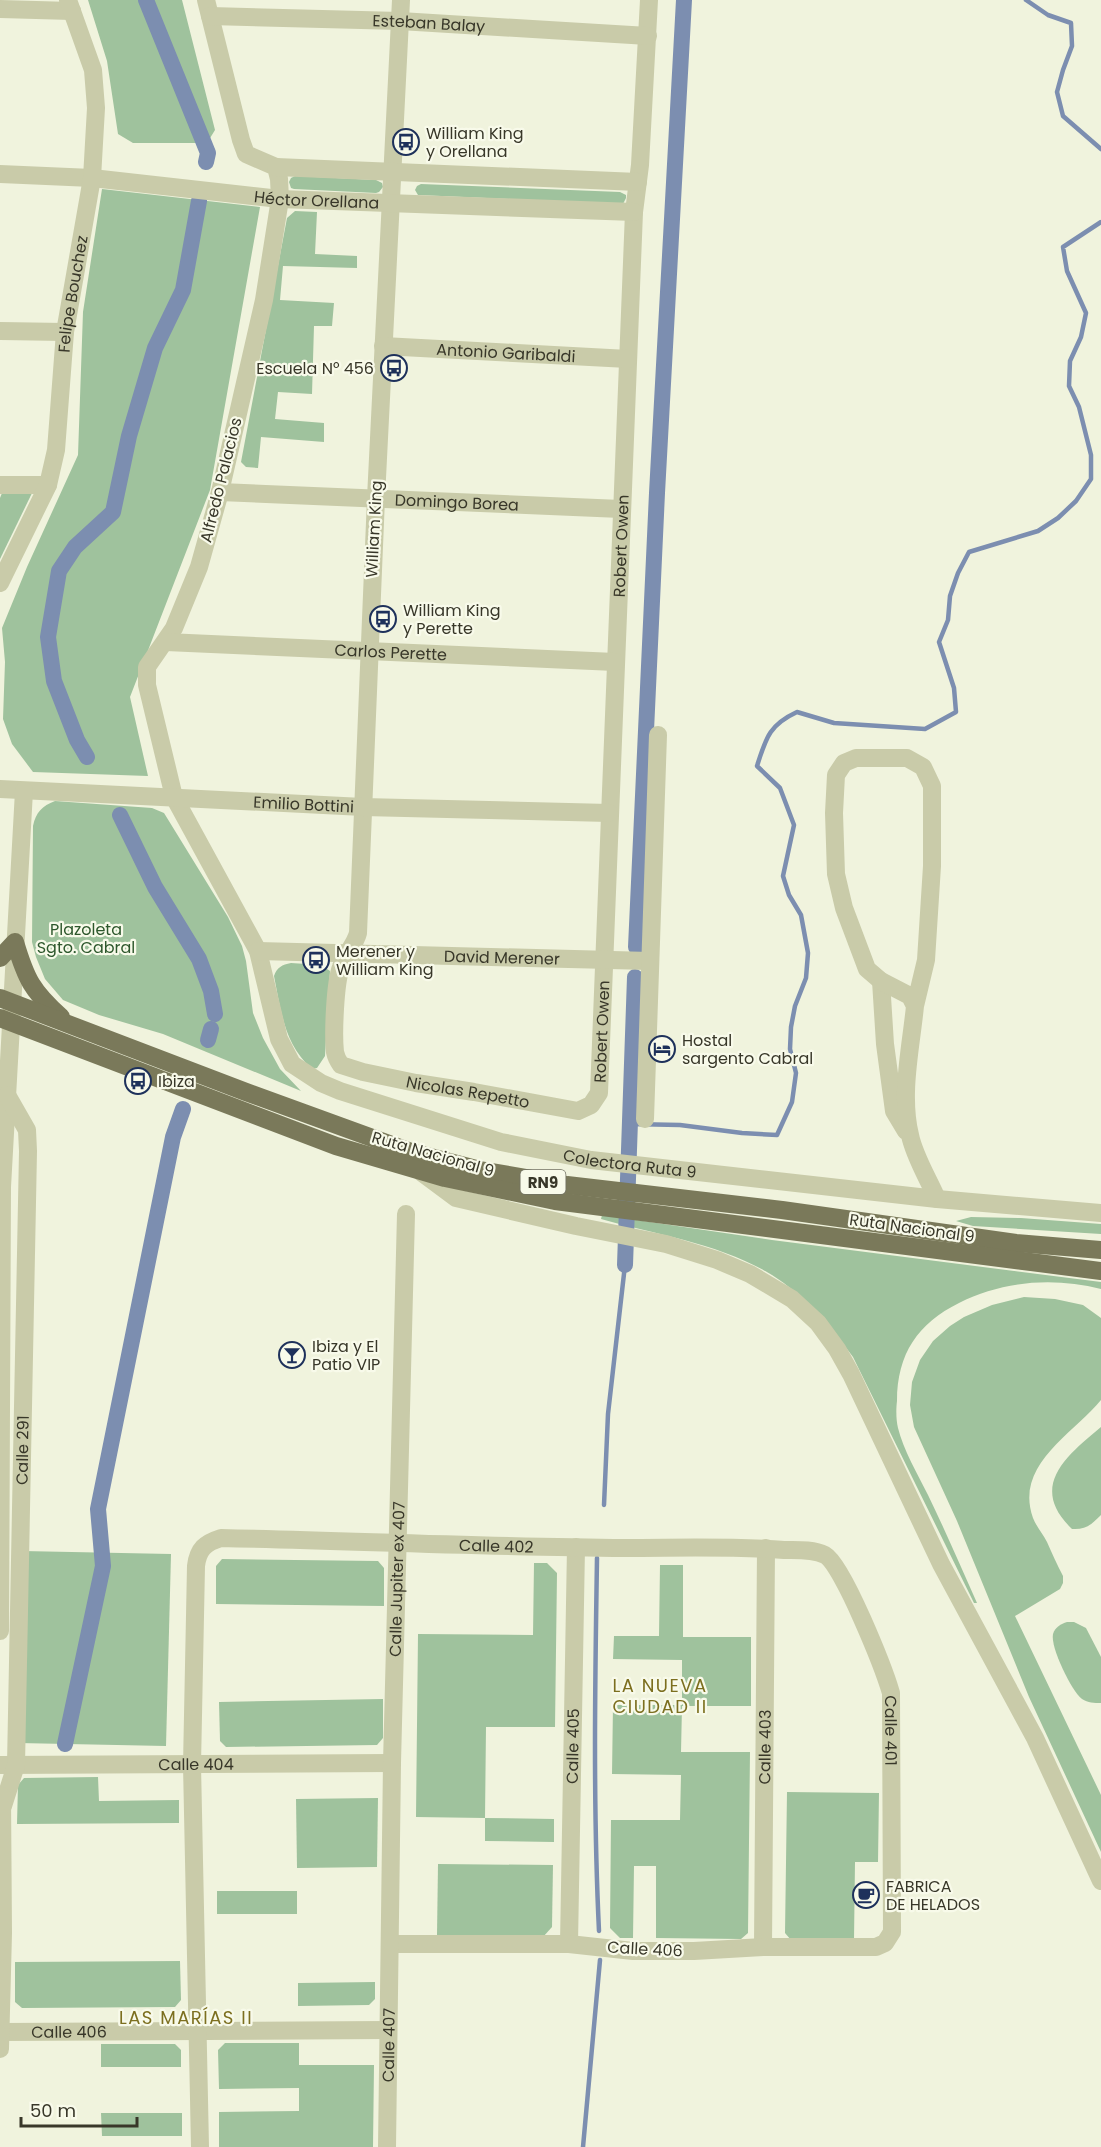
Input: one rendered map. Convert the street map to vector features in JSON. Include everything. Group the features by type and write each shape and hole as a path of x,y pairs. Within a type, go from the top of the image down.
{"main road":[{"path":"0,958 15,942 31,985 44,1002 70,1025"},
{"name":"Ruta Nacional 9","path":"6,1000 411,1152 480,1170 567,1185 782,1210 1016,1243 1101,1250"},
{"name":"Ruta Nacional 9","path":"5,1020 336,1146 422,1172 497,1190 586,1206 1101,1271"}],"street":[{"name":"William King","path":"335,1054 338,981 347,953 358,933 383,346 401,0"},
{"name":"Robert Owen","path":"599,1093 634,212 638,182 649,0"},
{"path":"0,9 70,6"},
{"name":"Felipe Bouchez","path":"0,583 48,485 56,450 65,332 92,178 96,108 93,70 70,6"},
{"name":"Esteban Balay","path":"208,8 648,36"},
{"path":"208,8 246,154 276,167"},
{"name":"Héctor Orellana","path":"276,167 638,182"},
{"name":"Alfredo Palacios","path":"258,951 174,798 147,685 147,666 174,628 199,567 220,492 264,300 279,199 279,179 276,167"},
{"name":"Héctor Orellana","path":"0,174 92,178 279,199 634,212"},
{"path":"0,331 65,332"},
{"name":"Antonio Garibaldi","path":"383,346 628,359"},
{"path":"0,484 48,485"},
{"name":"Domingo Borea","path":"220,492 621,509"},
{"name":"Carlos Perette","path":"166,642 615,662"},
{"path":"645,1119 658,735"},
{"path":"910,1137 906,1113 908,1078 915,1006 926,960 932,866 932,786 923,767 907,758 856,758 844,763 836,775 834,813 836,874 843,908 867,969 881,981 910,996 915,1006"},
{"name":"Emilio Bottini","path":"0,789 363,807 609,813"},
{"name":"Calle 291","path":"0,1631 1,1187 7,1095 5,1020 15,942 24,791"},
{"name":"David Merener","path":"258,951 650,961"},
{"name":"Colectora Ruta 9","path":"258,951 279,1039 292,1064 321,1083 340,1091 501,1142 591,1160 937,1199 1101,1213"},
{"path":"881,981 885,1044 894,1111 910,1137 937,1199"},
{"name":"Nicolas Repetto","path":"335,1054 341,1065 363,1072 578,1111 591,1105 599,1093"},
{"name":"Calle 291","path":"3,1806 8,1765 28,1151 27,1130 7,1095"},
{"path":"422,1172 456,1198 666,1244 717,1260 769,1284 792,1299 818,1323 837,1349 851,1374 941,1564 1035,1738 1101,1881"},
{"name":"Calle Jupiter ex 407","path":"390,1944 392,1763 406,1214"},
{"name":"Calle 402","path":"192,1765 196,1566 198,1554 208,1542 221,1539 398,1541 576,1547 766,1548 813,1551"},
{"name":"Calle 405","path":"569,1944 576,1547"},
{"name":"Calle 403","path":"763,1947 766,1548"},
{"name":"Calle 401","path":"813,1551 826,1556 839,1571 884,1669 891,1693 892,1932"},
{"name":"Calle 404","path":"8,1765 392,1763"},
{"path":"192,1765 200,2147"},
{"name":"Calle 291","path":"0,1777 3,1806 0,2049"},
{"name":"Calle 406","path":"390,1944 569,1944 633,1951 694,1951 763,1947 876,1947 885,1943 892,1932"},
{"name":"Calle 407","path":"387,2147 390,1944"},
{"name":"Calle 406","path":"0,2032 388,2030"}],"green space":[{"path":"88,0 182,0 215,130 207,143 133,143 118,134 107,61"},
{"path":"295,176 376,180 382,183 383,187 376,193 294,189 291,188 289,182"},
{"path":"421,184 620,192 626,195 626,198 623,204 418,195 415,190"},
{"path":"102,189 260,207 210,490 130,697 148,776 33,772 12,744 3,719 5,662 2,628 78,455 83,312"},
{"path":"295,211 317,212 315,254 357,256 357,268 283,266 280,300 334,303 332,326 314,326 312,394 278,392 275,419 324,423 324,442 261,437 258,468 246,467 241,462 287,218"},
{"path":"33,491 0,559 0,498 2,493"},
{"name":"Plazoleta Sgto. Cabral","path":"55,801 152,808 164,813 228,917 242,946 253,1013 263,1038 280,1069 301,1091 163,1034 99,1015 63,1000 45,979 32,942 33,826 40,810"},
{"path":"291,963 321,965 330,971 325,1056 317,1068 312,1069 295,1049 282,1014 274,976 280,967"},
{"path":"602,1215 772,1240 1101,1282 1101,1289 1065,1283 1028,1283 976,1296 959,1303 932,1320 921,1330 906,1355 898,1384 896,1414 900,1436 977,1603 974,1603 853,1357 816,1312 784,1283 753,1264 689,1241 601,1219"},
{"path":"971,1217 1101,1224 1101,1234 973,1226 956,1221"},
{"path":"1024,1297 1055,1299 1083,1305 1101,1318 1101,1400 1049,1452 1032,1482 1029,1499 1033,1518 1063,1576 1063,1583 1060,1589 1015,1616 1101,1795 1101,1852 1029,1697 957,1521 914,1427 910,1405 912,1382 920,1360 933,1341 964,1317 992,1305"},
{"path":"1101,1427 1101,1515 1088,1526 1072,1529 1059,1514 1053,1499 1053,1486 1057,1473 1065,1461"},
{"path":"22,1551 171,1554 166,1746 18,1743"},
{"path":"222,1559 378,1561 384,1568 384,1606 216,1604 216,1566"},
{"path":"534,1563 547,1563 557,1573 555,1727 486,1727 485,1818 416,1817 418,1634 533,1635"},
{"path":"660,1565 683,1565 683,1637 751,1637 751,1706 682,1706 681,1752 750,1752 748,1933 741,1939 656,1938 656,1866 634,1866 633,1938 620,1938 610,1928 611,1820 680,1820 681,1775 612,1774 613,1705 682,1705 682,1660 613,1659 614,1636 659,1636"},
{"path":"1074,1622 1086,1628 1101,1657 1101,1703 1087,1701 1078,1695 1058,1658 1053,1634 1058,1626"},
{"path":"383,1699 383,1738 377,1745 226,1747 220,1741 219,1702"},
{"path":"98,1777 99,1801 179,1800 179,1823 17,1824 18,1785 24,1778"},
{"path":"787,1792 879,1793 878,1862 855,1862 854,1940 791,1940 785,1933"},
{"path":"378,1798 377,1867 297,1868 296,1799"},
{"path":"485,1818 554,1819 554,1842 485,1841"},
{"path":"438,1864 553,1865 552,1927 543,1937 437,1935"},
{"path":"217,1891 297,1891 297,1914 217,1914"},
{"path":"180,1961 181,2000 175,2007 22,2008 15,2002 15,1962"},
{"path":"375,1982 375,1999 369,2005 298,2006 298,1983"},
{"path":"225,2043 299,2043 299,2065 374,2065 373,2147 219,2147 219,2112 299,2111 299,2088 219,2089 218,2050"},
{"path":"101,2044 175,2044 181,2050 181,2067 101,2067"},
{"path":"101,2113 182,2113 182,2136 102,2136"}],"waterway":[{"path":"146,0 208,153 206,162"},
{"path":"636,947 657,493 684,0"},
{"path":"1026,0 1048,15 1071,23 1072,46 1057,92 1063,116 1101,149"},
{"path":"87,757 77,740 54,681 48,637 59,571 75,547 113,512 129,436 155,348 183,290 199,201"},
{"path":"630,1124 680,1125 777,1135 792,1102 796,1073 790,1049 791,1027 795,1006 806,978 808,953 801,915 789,895 783,876 794,825 780,788 757,766 763,748 774,727 797,712 834,723 925,729 956,712 954,688 939,642 948,620 950,596 969,552 1038,531 1058,518 1076,501 1091,479 1091,455 1079,407 1069,386 1070,361 1081,337 1086,313 1067,271 1063,247 1101,222"},
{"path":"120,815 155,887 199,959 211,991 215,1014"},
{"path":"625,1265 635,977"},
{"path":"208,1040 211,1029"},
{"path":"65,1744 103,1566 98,1509 173,1137 183,1109"},
{"path":"604,1505 608,1414 625,1265"},
{"path":"597,1558 595,1791 599,1931"},
{"path":"583,2147 600,1960"}],"place":[{"name":"William King y Orellana","path":"406,142"},
{"name":"Escuela N° 456","path":"394,368"},
{"name":"William King y Perette","path":"383,619"},
{"name":"Merener y William King","path":"316,960"},
{"name":"Hostal sargento Cabral","path":"662,1049"},
{"name":"Ibiza","path":"138,1081"},
{"name":"Ibiza y El Patio VIP","path":"292,1355"},
{"name":"FABRICA DE HELADOS","path":"866,1895"}],"district":[{"name":"LA NUEVA CIUDAD II","path":"660,1695"},
{"name":"LAS MARÍAS II","path":"186,2017"}]}
